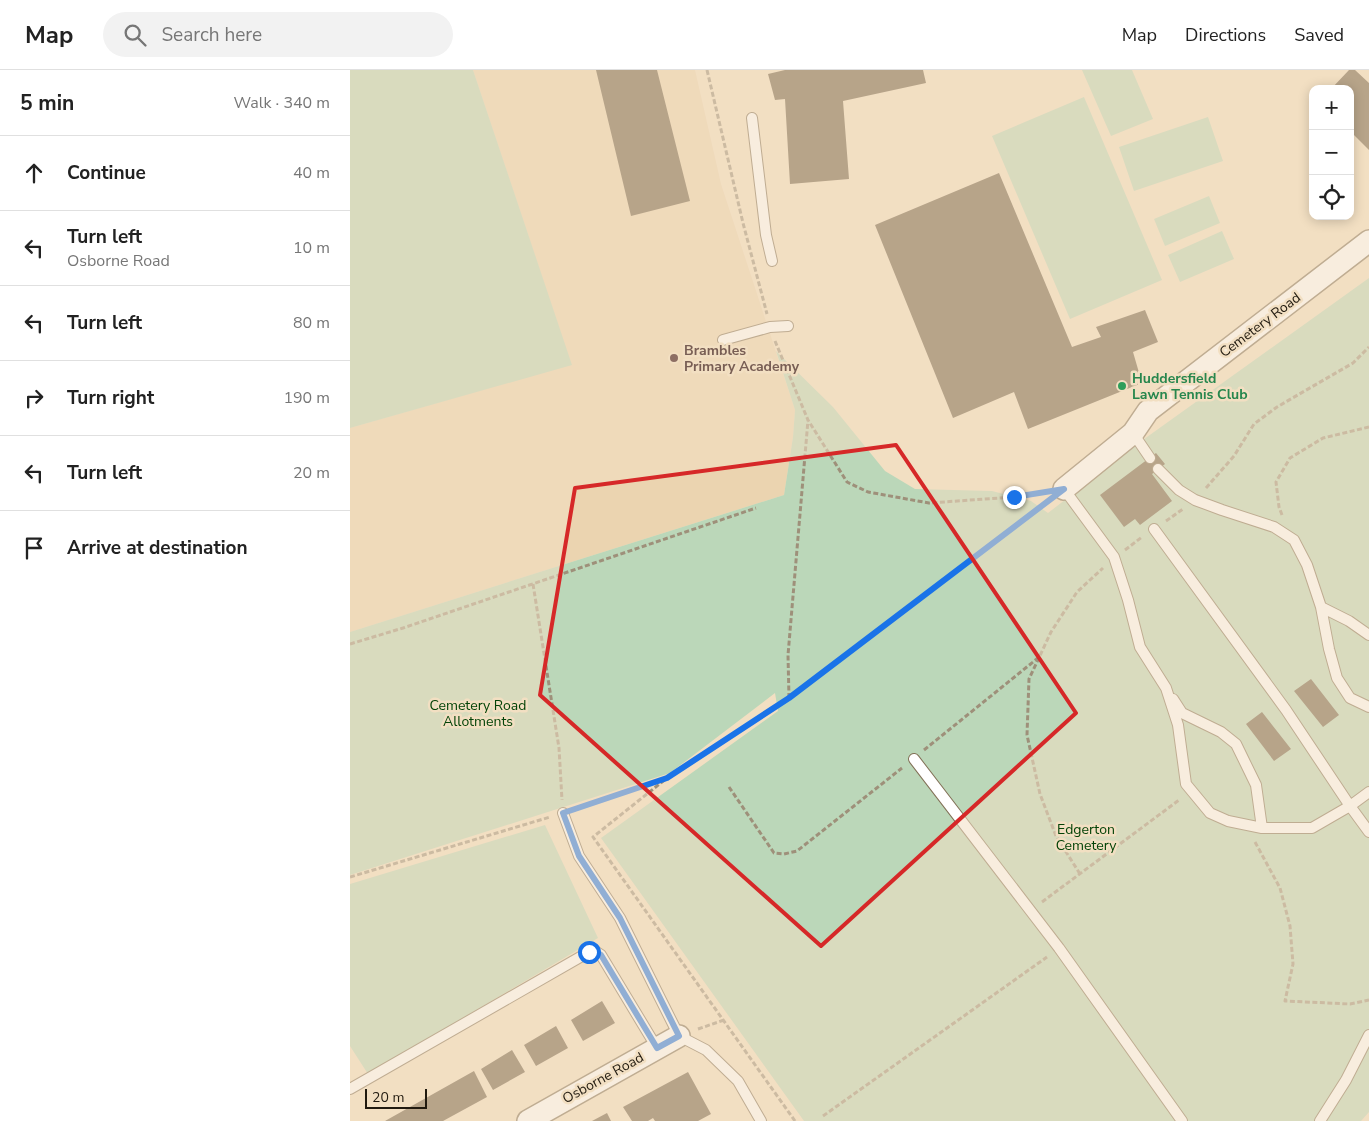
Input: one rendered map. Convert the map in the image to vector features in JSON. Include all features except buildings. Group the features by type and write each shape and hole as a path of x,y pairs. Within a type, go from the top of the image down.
{"street":[{"name":"Cemetery Road","path":"1064,489 1132,433 1148,410 1369,241"},
{"name":"Osborne Road","path":"528,1121 679,1036"}],"lane":[{"path":"752,118 766,235 772,261"},
{"path":"723,340 770,327 788,326"},
{"path":"1132,433 1150,458"},
{"path":"1158,469 1179,490 1195,500 1274,527 1294,540 1306,565 1321,607 1336,678 1350,698 1369,707"},
{"path":"1064,489 1114,557 1128,600 1140,647 1182,713 1221,732 1236,744 1256,786 1262,828"},
{"path":"1154,529 1286,710 1369,832"},
{"path":"1321,607 1349,621 1369,635"},
{"path":"1166,688 1178,725 1186,784 1210,813 1228,821 1262,828 1312,828 1350,806 1369,792"},
{"path":"914,759 1031,910 1182,1121"},
{"path":"563,813 579,856 620,918 679,1036 706,1050 738,1081 761,1121"},
{"path":"350,1089 589,952 595,951 601,955 657,1048"},
{"path":"1320,1121 1346,1080 1369,1035"}],"path":[{"path":"1195,500 1234,456 1254,424 1277,407 1353,363 1369,347"},
{"path":"789,698 788,655 808,420 847,482 868,492 929,503 1014,497 1064,489"},
{"path":"1294,540 1278,507 1276,482 1290,458 1323,438 1369,427"},
{"path":"795,1121 593,837 667,778 789,698 1064,489"},
{"path":"350,644 403,628 756,508"},
{"path":"1080,874 1056,836 1040,794 1027,735 1029,679 1051,632 1078,592 1114,557"},
{"path":"534,584 559,748 563,813"},
{"path":"729,787 774,853 784,854 797,851 914,759 1039,656"},
{"path":"350,877 563,813 667,778"},
{"path":"1031,910 1191,790"},
{"path":"1244,824 1280,888 1290,926 1293,964 1285,1001 1350,1004 1369,1000"},
{"path":"823,1116 1059,948"}],"highlighted area":[{"path":"896,445 1076,713 821,946 540,695 575,488"}],"shaded area":[{"name":"Brambles Primary Academy","path":"473,70 695,70 721,184 795,410 784,495 350,632 350,428 571,364"}],"green space":[{"path":"350,70 473,70 572,365 350,428"},
{"path":"1082,70 1132,70 1153,119 1111,136"},
{"path":"1084,97 1162,280 1070,319 992,136"},
{"path":"1208,117 1223,161 1134,191 1119,147"},
{"path":"1209,196 1220,223 1165,246 1154,219"},
{"path":"1222,231 1234,259 1180,282 1168,255"},
{"name":"Edgerton Cemetery","path":"1369,278 1369,1112 1361,1121 804,1121 601,838 778,711 775,693 670,773 350,875 350,632 784,495 795,410 776,351 833,407 885,471 915,489 992,491 1031,501 1048,513 1140,442"},
{"path":"545,825 598,938 368,1074 350,1046 350,884"}],"place":[{"name":"Brambles Primary Academy","path":"674,358"},
{"name":"Huddersfield Lawn Tennis Club","path":"1122,386"}],"route":[{"path":"589,952 595,951 601,955 657,1048 679,1036 620,918 579,856 563,813 667,778 789,698 1064,489 1014,497"}],"park label":[{"name":"Cemetery Road Allotments","path":"478,714"}]}
